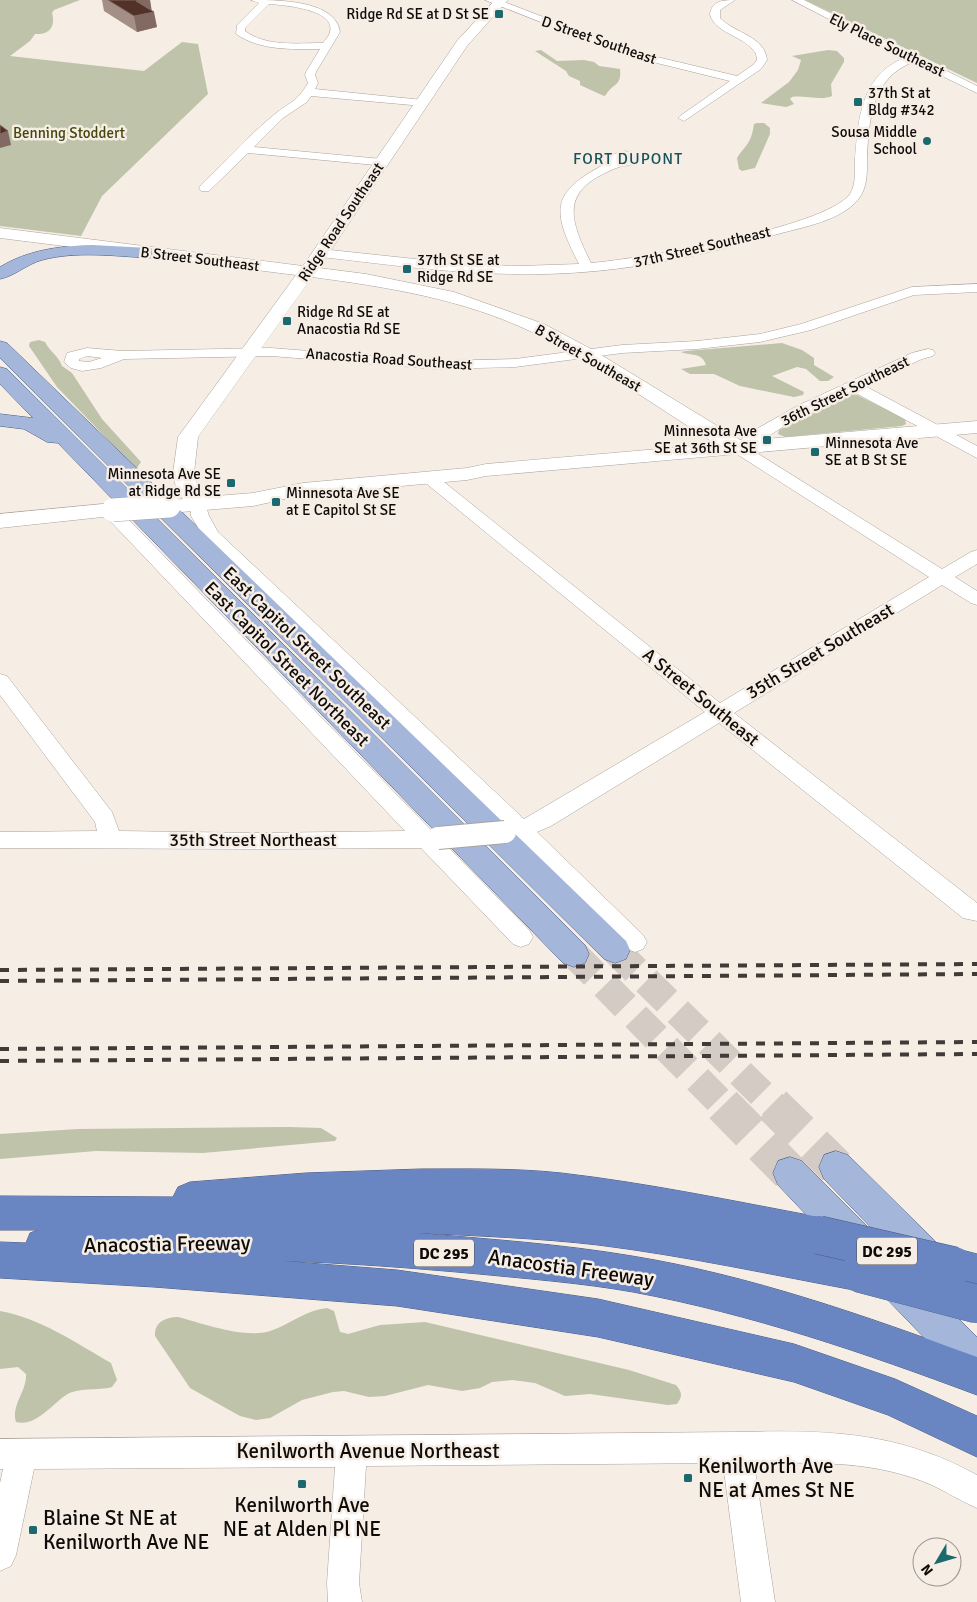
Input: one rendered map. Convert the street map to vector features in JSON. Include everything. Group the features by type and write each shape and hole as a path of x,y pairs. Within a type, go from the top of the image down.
{"highway":[{"name":"Anacostia Freeway","path":"53,1213 248,1194 382,1186 490,1185 580,1193 673,1208 819,1235 966,1269"},
{"name":"DC 295","path":"0,1213 53,1213"},
{"path":"53,1213 396,1215 512,1220 600,1228 677,1240 859,1274 977,1304"},
{"name":"Anacostia Freeway","path":"0,1247 256,1242 360,1246 521,1260 632,1274 721,1292 878,1339 977,1376"},
{"path":"0,1260 154,1269 397,1288 598,1318 794,1363 895,1398 977,1437"}],"main road":[{"name":"Ridge Road Southeast","path":"192,498 184,482 183,457 188,437 308,272 462,44 497,1"},
{"name":"B Street Southeast","path":"0,232 404,286 460,300 528,324 586,354 740,450"},
{"path":"0,274 24,261 65,251 150,253"},
{"path":"0,330 48,394"},
{"name":"East Capitol Street Southeast","path":"0,347 614,950"},
{"name":"East Capitol Street Northeast","path":"0,373 106,500 574,954"},
{"path":"0,420 24,422 41,429 74,453 106,500"},
{"path":"0,505 288,494 303,489 467,474 486,470 740,450 977,428"},
{"path":"0,521 106,500"},
{"path":"836,1167 977,1309"},
{"path":"790,1173 977,1364"}],"street":[{"path":"205,188 279,116 303,100 313,83 310,74 336,28 330,17 309,7 256,0"},
{"path":"684,118 760,64 763,55 757,46 715,19 714,12 716,8 730,0"},
{"name":"Ely Place Southeast","path":"797,0 977,90"},
{"path":"267,1 240,27 240,32 245,37 266,44 326,46"},
{"name":"D Street Southeast","path":"497,1 628,53 738,80"},
{"name":"37th Street Southeast","path":"321,253 478,270 529,271 587,268 630,264 685,254 811,220 842,208 854,197 859,188 865,119 871,95 879,81 889,71 902,61 913,58"},
{"path":"307,94 421,105"},
{"path":"243,149 382,163"},
{"path":"587,268 566,220 568,203 573,193 581,184 619,162"},
{"name":"Anacostia Road Southeast","path":"122,356 250,352 327,355 422,364 468,366 525,362 648,347 697,345 760,338 806,327 912,291 977,288"},
{"name":"36th Street Southeast","path":"740,450 762,431 917,356 928,353"},
{"path":"854,386 977,452"},
{"name":"B Street Southeast","path":"740,450 977,599"},
{"name":"A Street Southeast","path":"428,478 720,713 971,911 977,912"},
{"name":"East Capitol Street Southeast","path":"192,498 211,535 513,831 636,942"},
{"name":"East Capitol Street Northeast","path":"106,500 119,520 433,839 521,937"},
{"name":"35th Street Southeast","path":"513,831 543,820 977,556"},
{"path":"0,681 104,818 108,827 109,839"},
{"name":"35th Street Northeast","path":"0,840 257,841 433,839 513,831"},
{"path":"758,1602 736,1447 827,1447 880,1453 906,1458 927,1466 977,1492"},
{"name":"Kenilworth Avenue Northeast","path":"11,1454 736,1447"},
{"path":"345,1602 343,1584 351,1451"},
{"path":"0,1555 11,1454"}],"green space":[{"name":"Benning Stoddert","path":"0,0 80,0 54,10 50,29 44,33 35,34 30,41 10,56 144,71 182,42 198,44 208,94 102,196 81,236 0,226"},
{"path":"805,0 977,0 977,83"},
{"path":"541,50 557,61 584,60 594,62 599,66 620,69 620,79 604,96 580,85 580,81 569,76 566,71 535,51"},
{"path":"828,50 837,51 844,58 844,62 831,84 832,96 823,98 792,97 790,99 794,104 786,107 761,103 789,82 798,70 801,60 792,56"},
{"path":"764,123 770,128 770,134 755,168 742,171 739,169 737,158 748,143 754,124"},
{"path":"39,340 45,342 62,366 72,373 102,419 141,462 136,469 57,387 29,346 30,342"},
{"path":"782,343 802,350 814,358 814,365 834,377 828,381 820,381 806,369 797,367 772,376 804,392 803,395 794,397 740,386 714,374 690,374 681,369 706,365 699,356 681,352"},
{"path":"853,393 905,419 906,424 902,426 785,437 778,434 779,430"},
{"path":"321,1128 337,1138 335,1141 203,1153 96,1151 0,1159 0,1134 78,1129"},
{"path":"327,1308 334,1311 340,1332 348,1334 380,1325 425,1322 629,1370 676,1385 681,1392 681,1396 677,1404 668,1405 590,1394 565,1396 535,1383 512,1380 492,1382 480,1388 462,1391 428,1385 385,1396 369,1397 344,1391 333,1392 302,1400 270,1418 256,1420 240,1416 190,1388 155,1336 156,1327 162,1321 174,1317 226,1330 263,1333 313,1311"},
{"path":"0,1311 15,1314 43,1325 111,1363 117,1380 112,1387 82,1390 66,1395 37,1418 23,1423 16,1422 17,1404 24,1387 26,1374 18,1367 0,1369"}],"building":[{"path":"108,0 142,0 136,1 154,12 134,16"},
{"path":"0,125 8,131 0,134"}],"tunnel":[{"path":"615,950 774,1106"},
{"path":"574,954 724,1106"},
{"path":"723,1105 790,1173"},
{"path":"773,1105 836,1167"}],"railway":[{"path":"0,970 977,964"},
{"path":"0,981 977,974"},
{"path":"0,1049 977,1042"},
{"path":"0,1061 977,1054"}],"place":[{"name":"Ridge Rd SE at D St SE","path":"499,14"},
{"name":"37th St at Bldg #342","path":"858,102"},
{"name":"Sousa Middle School","path":"927,141"},
{"name":"37th St SE at Ridge Rd SE","path":"407,269"},
{"name":"Ridge Rd SE at Anacostia Rd SE","path":"287,321"},
{"name":"Minnesota Ave SE at 36th St SE","path":"767,440"},
{"name":"Minnesota Ave SE at B St SE","path":"815,452"},
{"name":"Minnesota Ave SE at Ridge Rd SE","path":"231,483"},
{"name":"Minnesota Ave SE at E Capitol St SE","path":"276,502"},
{"name":"Kenilworth Ave NE at Ames St NE","path":"688,1478"},
{"name":"Kenilworth Ave NE at Alden Pl NE","path":"302,1484"},
{"name":"Blaine St NE at Kenilworth Ave NE","path":"33,1530"}],"district":[{"name":"FORT DUPONT","path":"628,158"}]}
